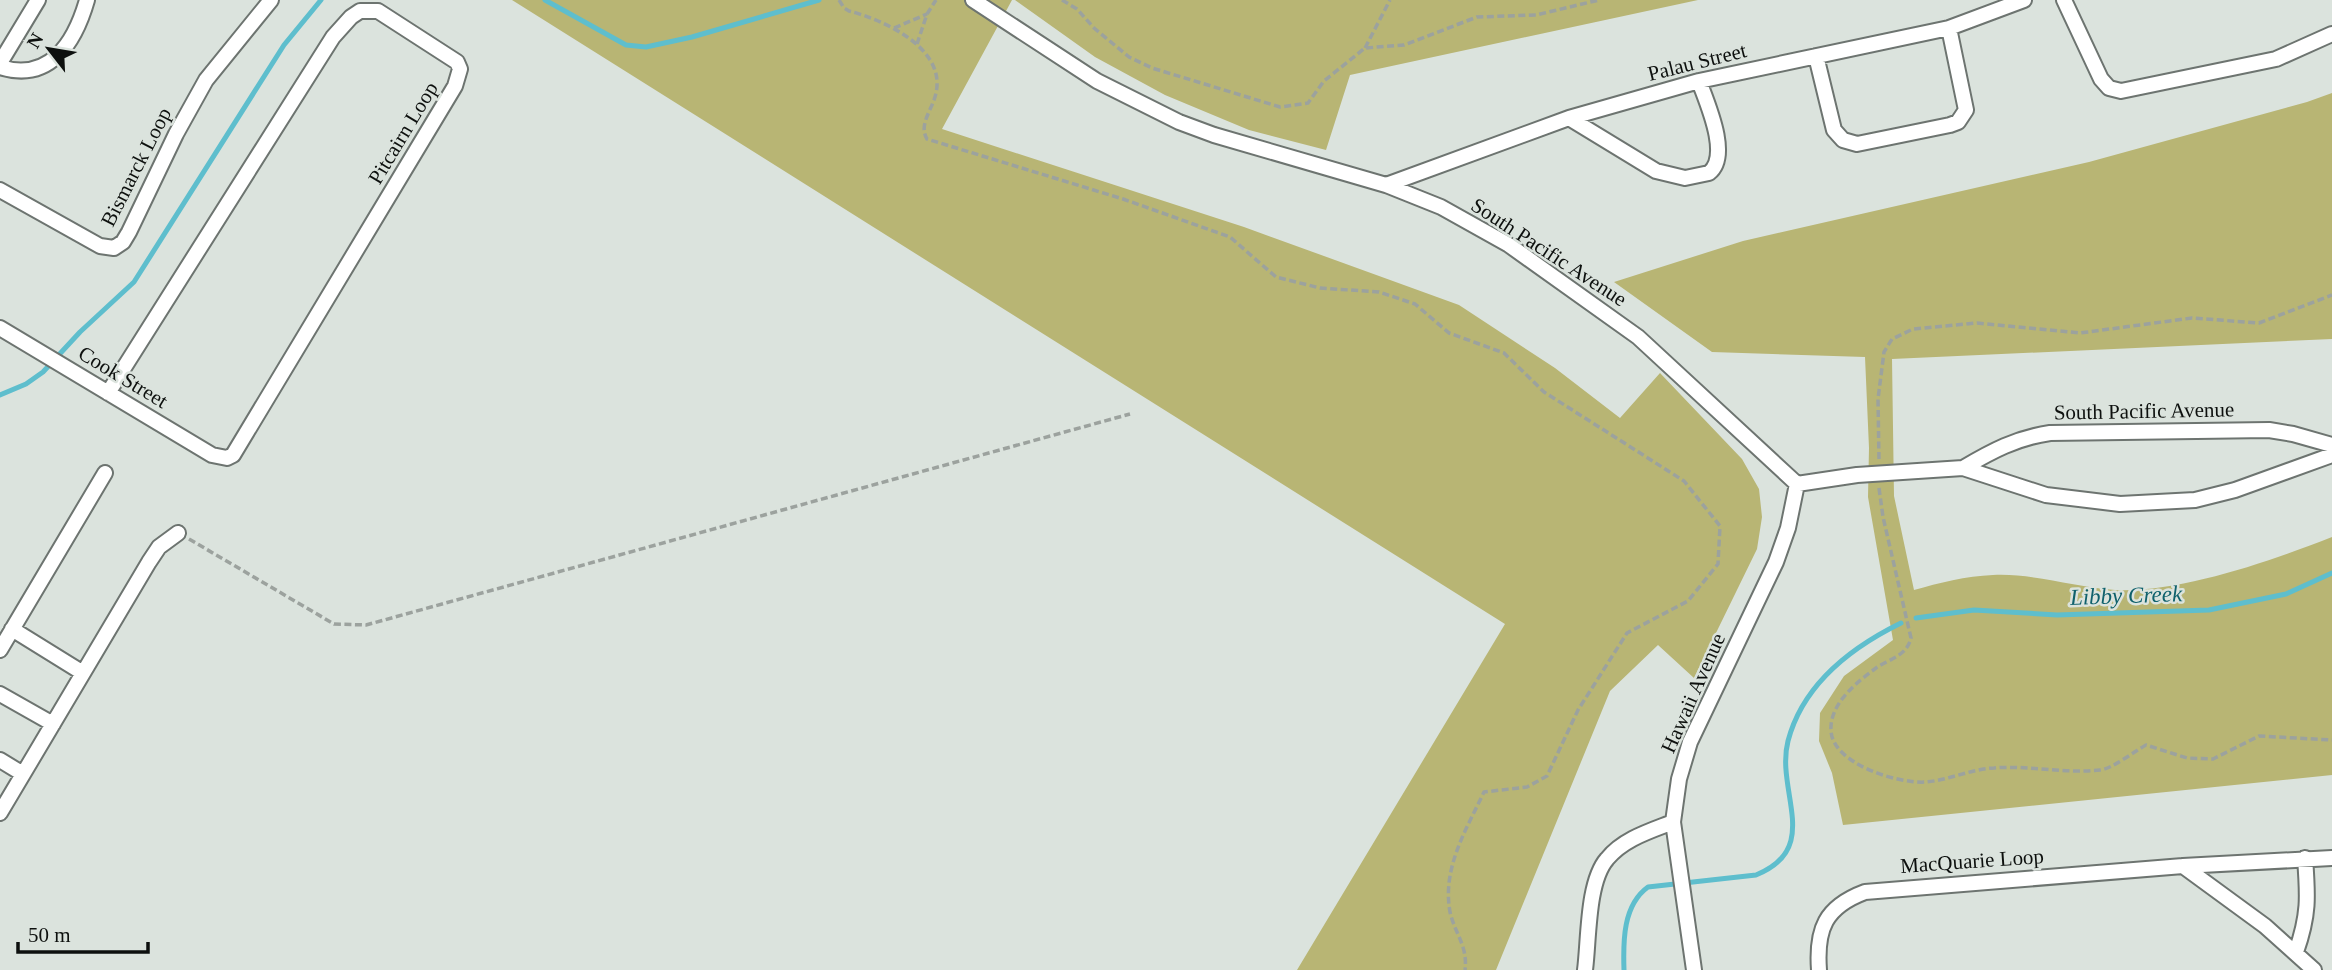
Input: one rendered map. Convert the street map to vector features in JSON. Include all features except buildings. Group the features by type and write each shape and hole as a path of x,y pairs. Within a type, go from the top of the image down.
{"street":[{"path":"38,0 0,65 22,72 50,63 73,36 87,0"},
{"name":"Bismarck Loop","path":"0,190 100,246 114,248 123,242 206,80 271,0"},
{"name":"South Pacific Avenue","path":"972,0 1097,81 1179,122 1214,135 1386,185 1441,207 1509,245 1638,337 1797,484 1964,468 2046,495 2120,504 2195,499 2235,490 2332,455"},
{"name":"Palau Street","path":"1386,185 1569,118 1699,81 1949,28 2024,0"},
{"path":"2064,0 2101,79 2109,88 2122,92 2276,60 2332,34"},
{"name":"Pitcairn Loop","path":"108,393 333,37 351,17 360,12 369,10 383,14 451,56 460,69 459,77 239,447 227,458"},
{"path":"1816,56 1834,130 1843,140 1857,144 1950,125 1958,122 1966,110 1949,28"},
{"path":"1569,118 1656,171 1685,178 1709,173 1717,163 1719,150 1713,120 1699,81"},
{"name":"Cook Street","path":"0,328 212,454 227,458"},
{"name":"South Pacific Avenue","path":"1964,468 1998,447 2025,437 2050,433 2269,430 2293,433 2332,445"},
{"path":"0,650 105,472"},
{"name":"Hawaii Avenue","path":"1694,970 1673,822 1679,779 1690,742 1776,562 1788,528 1797,484"},
{"path":"0,813 159,547 178,533"},
{"path":"12,629 83,673"},
{"path":"0,694 53,724"},
{"path":"0,760 23,774"},
{"path":"1585,970 1594,894 1600,868 1608,857 1639,835 1673,822"},
{"path":"2296,952 2308,907 2305,858"},
{"name":"MacQuarie Loop","path":"1819,970 1818,941 1828,916 1849,898 1865,891 2183,866 2332,858"},
{"path":"2183,866 2233,901 2315,970"}],"path":[{"path":"839,0 849,11 894,28 917,44 933,65 937,93 924,124 924,133 928,139 1124,199 1230,237 1276,277 1320,288 1379,292 1415,303 1448,333 1504,353 1544,392 1685,481 1720,526 1718,564 1688,601 1627,633 1578,710 1546,776 1527,787 1484,792 1450,866 1450,912 1466,956 1465,970"},
{"path":"917,44 927,14 936,0"},
{"path":"1062,0 1077,9 1094,28 1129,57 1180,78 1280,107 1308,103 1324,81 1365,48 1390,0"},
{"path":"1365,48 1404,45 1477,17 1536,15 1599,0"},
{"path":"894,28 927,14"},
{"path":"2332,295 2259,323 2192,318 2080,333 1977,324 1913,329 1892,339 1884,352 1878,399 1879,475 1883,517 1910,638 1905,650 1861,680 1846,695 1835,710 1831,730 1835,747 1857,764 1881,776 1925,782 1993,768 2103,770 2146,745 2187,758 2213,759 2259,736 2332,740"},
{"path":"178,533 334,624 366,625 1130,414"}],"shaded area":[{"path":"512,0 1012,0 942,129 1244,227 1459,305 1555,368 1620,418 1660,373 1742,459 1759,489 1762,517 1757,549 1694,678 1658,645 1610,691 1496,970 1297,970 1505,624"},
{"path":"1015,0 1698,0 1350,75 1326,150 1249,130 1165,95 1095,57"},
{"path":"2332,93 2332,339 1892,359 1894,496 1914,590 1963,578 2008,575 2115,590 2140,590 2225,574 2332,537 2332,775 1843,825 1832,773 1819,741 1820,713 1844,676 1893,640 1868,497 1865,357 1712,352 1614,282 1743,241 2089,162"}],"waterway":[{"path":"0,395 26,384 43,372 80,332 134,282 284,45 321,0"},
{"path":"545,0 626,45 646,47 692,37 819,0"},
{"name":"Libby Creek","path":"1916,618 1974,610 2057,615 2209,610 2286,594 2332,573"},
{"name":"Libby Creek","path":"1624,970 1626,924 1634,903 1648,887 1756,875 1776,864 1787,850 1792,834 1786,760 1788,741 1795,721 1805,702 1831,670 1864,644 1901,623"}]}
